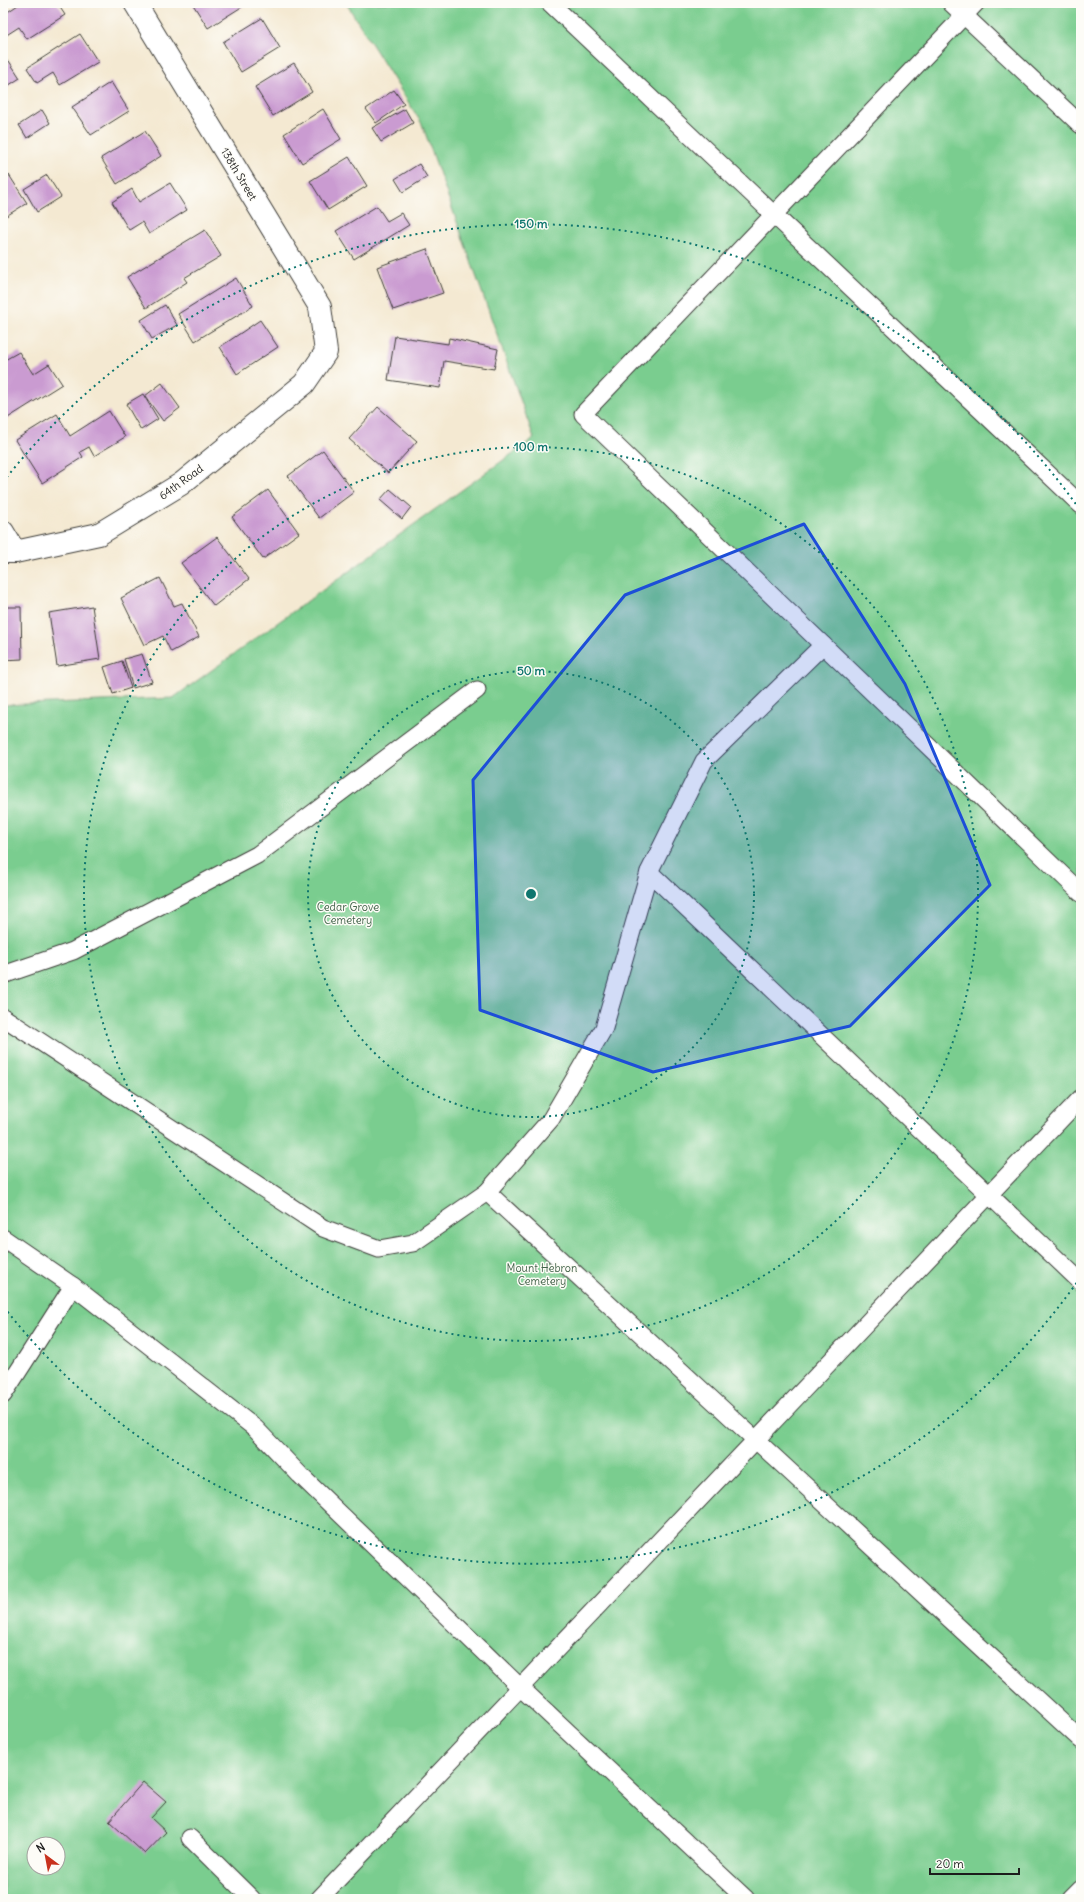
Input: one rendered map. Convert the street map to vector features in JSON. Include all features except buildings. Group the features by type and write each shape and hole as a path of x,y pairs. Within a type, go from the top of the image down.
{"street":[{"name":"138th Street","path":"135,3 320,307 326,352"},
{"name":"64th Road","path":"9,552 99,534 181,484 304,384 326,352"},
{"path":"3,532 9,552"}],"lane":[{"path":"550,3 1081,505"},
{"path":"951,3 1081,125"},
{"path":"976,3 583,414 1081,893"},
{"path":"3,1017 323,1228 379,1249 413,1243 487,1192 551,1119 604,1028 649,872 704,761 823,645"},
{"path":"3,975 74,951 257,855 477,690"},
{"path":"649,872 1081,1282"},
{"path":"319,1899 1081,1098"},
{"path":"487,1192 755,1441 1081,1740"},
{"path":"3,1238 73,1286 255,1428 300,1475 521,1688 746,1899"},
{"path":"3,1396 73,1286"},
{"path":"190,1838 252,1899"},
{"path":"1071,1899 1081,1889"}],"highlighted area":[{"path":"804,524 905,684 990,885 850,1026 653,1072 480,1010 473,780 625,595"}],"green space":[{"name":"Mount Hebron Cemetery","path":"346,3 1081,3 1081,1899 3,1899 3,705 173,698 534,438 422,124"}],"park label":[{"name":"Cedar Grove Cemetery","path":"348,913"}]}
